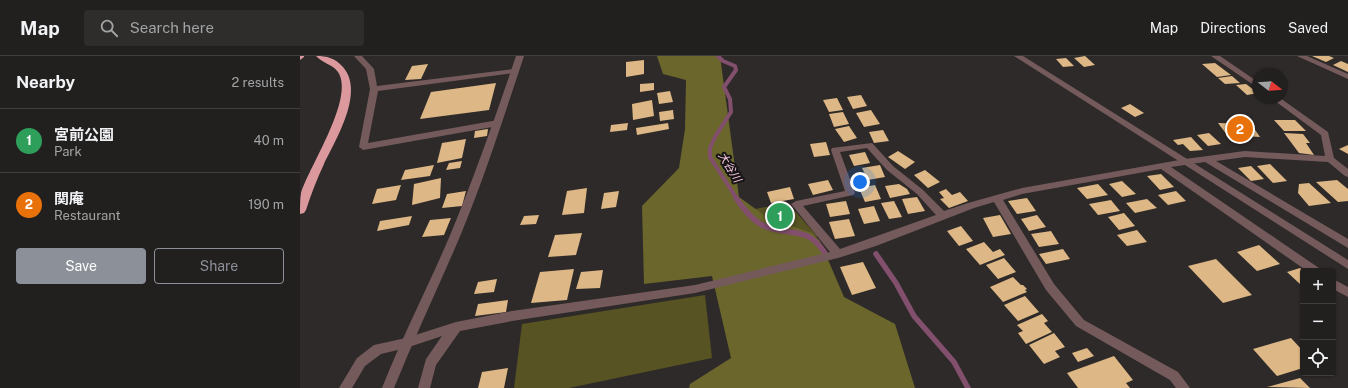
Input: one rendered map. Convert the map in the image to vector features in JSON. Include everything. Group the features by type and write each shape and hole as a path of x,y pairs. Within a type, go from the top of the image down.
{"highway":[{"path":"300,210 344,107 347,91 346,78 339,68 328,59 320,56"}],"street":[{"path":"358,56 370,69 374,89 371,113 363,146 498,123"},
{"path":"388,388 406,343 456,233 498,123 520,56"},
{"path":"1018,56 1348,265"},
{"path":"1215,56 1252,82"},
{"path":"1301,56 1348,77"},
{"path":"374,89 514,71"},
{"path":"1282,104 1325,134 1330,159"},
{"path":"838,254 796,204 850,193 835,150 869,145 890,168 920,192 943,216"},
{"path":"345,388 361,362 378,349 406,343 456,327 512,316 695,289 838,254 971,206 1022,191 1185,162 1245,154 1330,159 1348,174"},
{"path":"1206,159 1348,244"},
{"path":"1163,166 1312,268"},
{"path":"997,198 1050,287 1080,323 1174,376 1184,388"},
{"path":"1336,285 1348,294"},
{"path":"424,388 430,363 456,327"}],"shaded area":[{"path":"657,56 720,56 739,197 768,218 812,233 820,241 844,297 895,324 915,388 689,388 690,384 731,358 712,276 644,284 642,206 679,168 685,129 686,80 663,74"},
{"path":"788,203 818,237 765,224 755,209"},
{"path":"705,295 712,358 569,388 514,388 522,324"}],"building":[{"path":"1085,56 1095,65 1084,67 1074,58"},
{"path":"1312,56 1329,56 1334,58 1326,62"},
{"path":"1066,58 1074,66 1063,67 1056,59"},
{"path":"644,60 644,74 626,77 626,62"},
{"path":"1341,61 1348,64 1348,72 1333,65"},
{"path":"1215,63 1231,75 1217,77 1202,64"},
{"path":"428,64 421,79 405,80 412,66"},
{"path":"1232,76 1240,83 1225,84 1218,78"},
{"path":"496,83 489,110 420,119 431,92"},
{"path":"654,83 654,90 640,92 640,84"},
{"path":"1246,84 1252,88 1252,94 1247,95 1236,85"},
{"path":"670,91 673,102 659,104 657,93"},
{"path":"861,95 867,106 853,109 847,97"},
{"path":"837,98 843,110 829,112 823,100"},
{"path":"652,100 654,116 633,120 632,104"},
{"path":"1130,104 1144,113 1135,117 1121,108"},
{"path":"673,110 674,119 660,121 659,112"},
{"path":"871,110 880,124 864,127 856,113"},
{"path":"843,112 849,124 834,127 829,114"},
{"path":"1274,120 1295,120 1306,131 1284,131"},
{"path":"628,123 627,130 610,132 611,125"},
{"path":"668,123 669,129 637,135 636,128"},
{"path":"1218,123 1251,124 1260,137 1227,135"},
{"path":"849,126 857,138 844,142 835,129"},
{"path":"488,129 487,136 474,138 475,131"},
{"path":"883,130 889,141 874,143 869,132"},
{"path":"1209,133 1221,144 1208,146 1197,135"},
{"path":"1284,133 1303,134 1310,143 1306,143 1314,155 1299,153"},
{"path":"1191,137 1203,150 1190,151 1183,144 1178,145 1173,140"},
{"path":"466,139 462,158 437,163 442,143"},
{"path":"826,142 830,155 814,157 810,144"},
{"path":"1348,145 1348,154 1339,149"},
{"path":"898,151 915,162 905,169 888,157"},
{"path":"865,152 870,163 854,166 849,155"},
{"path":"462,161 460,168 446,170 449,163"},
{"path":"1270,164 1287,181 1273,183 1257,166"},
{"path":"434,165 430,176 401,180 405,170"},
{"path":"880,165 885,177 868,180 862,168"},
{"path":"1251,166 1264,179 1251,181 1238,168"},
{"path":"925,170 940,182 928,188 914,175"},
{"path":"1161,174 1174,187 1160,190 1147,176"},
{"path":"441,178 440,198 412,205 414,184"},
{"path":"828,180 833,190 813,195 808,184"},
{"path":"1337,180 1348,189 1348,201 1338,202 1316,182"},
{"path":"1122,181 1136,194 1122,197 1109,184"},
{"path":"1309,183 1331,203 1309,206 1298,193 1299,184"},
{"path":"899,184 907,189 910,194 890,198 885,186"},
{"path":"1098,184 1108,195 1087,199 1077,188"},
{"path":"401,185 396,200 372,204 377,189"},
{"path":"875,185 881,199 865,202 859,188"},
{"path":"790,187 794,199 771,203 767,192"},
{"path":"587,188 584,213 562,215 567,191"},
{"path":"946,189 952,195 960,192 968,201 949,208 940,199 944,198 939,192"},
{"path":"466,191 462,206 442,208 447,194"},
{"path":"619,191 616,207 601,209 604,193"},
{"path":"1176,191 1186,201 1168,205 1158,195"},
{"path":"917,197 925,211 908,214 902,199"},
{"path":"1027,198 1036,211 1017,214 1008,201"},
{"path":"1147,199 1157,208 1135,213 1126,203"},
{"path":"1111,200 1120,211 1098,215 1089,204"},
{"path":"846,201 850,214 830,217 826,204"},
{"path":"894,201 902,217 889,219 881,203"},
{"path":"874,206 880,221 864,224 858,209"},
{"path":"1124,213 1135,226 1119,230 1108,217"},
{"path":"539,215 536,224 520,225 524,216"},
{"path":"1000,215 1011,234 993,237 983,218"},
{"path":"1037,215 1046,227 1029,231 1021,219"},
{"path":"412,216 409,225 377,231 380,221"},
{"path":"451,218 444,235 422,237 430,220"},
{"path":"849,219 855,236 835,239 829,222"},
{"path":"961,226 973,241 959,246 947,231"},
{"path":"1137,230 1147,242 1127,246 1117,235"},
{"path":"1051,231 1059,244 1039,247 1031,234"},
{"path":"582,233 576,255 548,257 555,235"},
{"path":"984,242 993,252 1000,249 1005,255 980,265 966,249"},
{"path":"1259,245 1280,264 1257,271 1237,252"},
{"path":"1063,249 1070,259 1046,264 1039,254"},
{"path":"1004,258 1016,272 998,279 986,265"},
{"path":"1216,259 1252,295 1223,303 1188,266"},
{"path":"863,262 876,288 852,295 840,267"},
{"path":"1300,268 1300,284 1287,272"},
{"path":"574,269 567,300 531,303 540,272"},
{"path":"603,270 600,288 576,289 581,272"},
{"path":"1013,277 1027,289 1025,290 1027,292 1003,302 990,287"},
{"path":"497,279 494,292 474,294 478,282"},
{"path":"1025,296 1039,312 1018,321 1004,305"},
{"path":"508,300 506,312 475,316 478,304"},
{"path":"1042,314 1048,321 1044,323 1052,332 1026,344 1018,333 1023,331 1017,325"},
{"path":"1054,333 1065,347 1055,351 1060,357 1044,364 1029,345"},
{"path":"1291,338 1300,348 1300,369 1277,376 1253,349"},
{"path":"1087,348 1094,356 1078,362 1072,353"},
{"path":"1114,356 1133,380 1126,383 1130,388 1078,388 1067,373"},
{"path":"508,368 504,388 478,388 482,372"},
{"path":"1300,378 1310,388 1267,387"}],"waterway":[{"name":"大谷川","path":"718,56 723,61 735,66 736,70 724,87 730,99 731,112 715,137 710,148 710,157 737,199"},
{"name":"大谷川","path":"736,198 744,209 758,223 771,229 803,234 818,244 825,253"},
{"name":"大谷川","path":"876,254 896,283 914,316 954,362 968,388"}],"place":[{"name":"関庵","path":"1240,129"},
{"name":"宮前公園","path":"780,216"}]}
